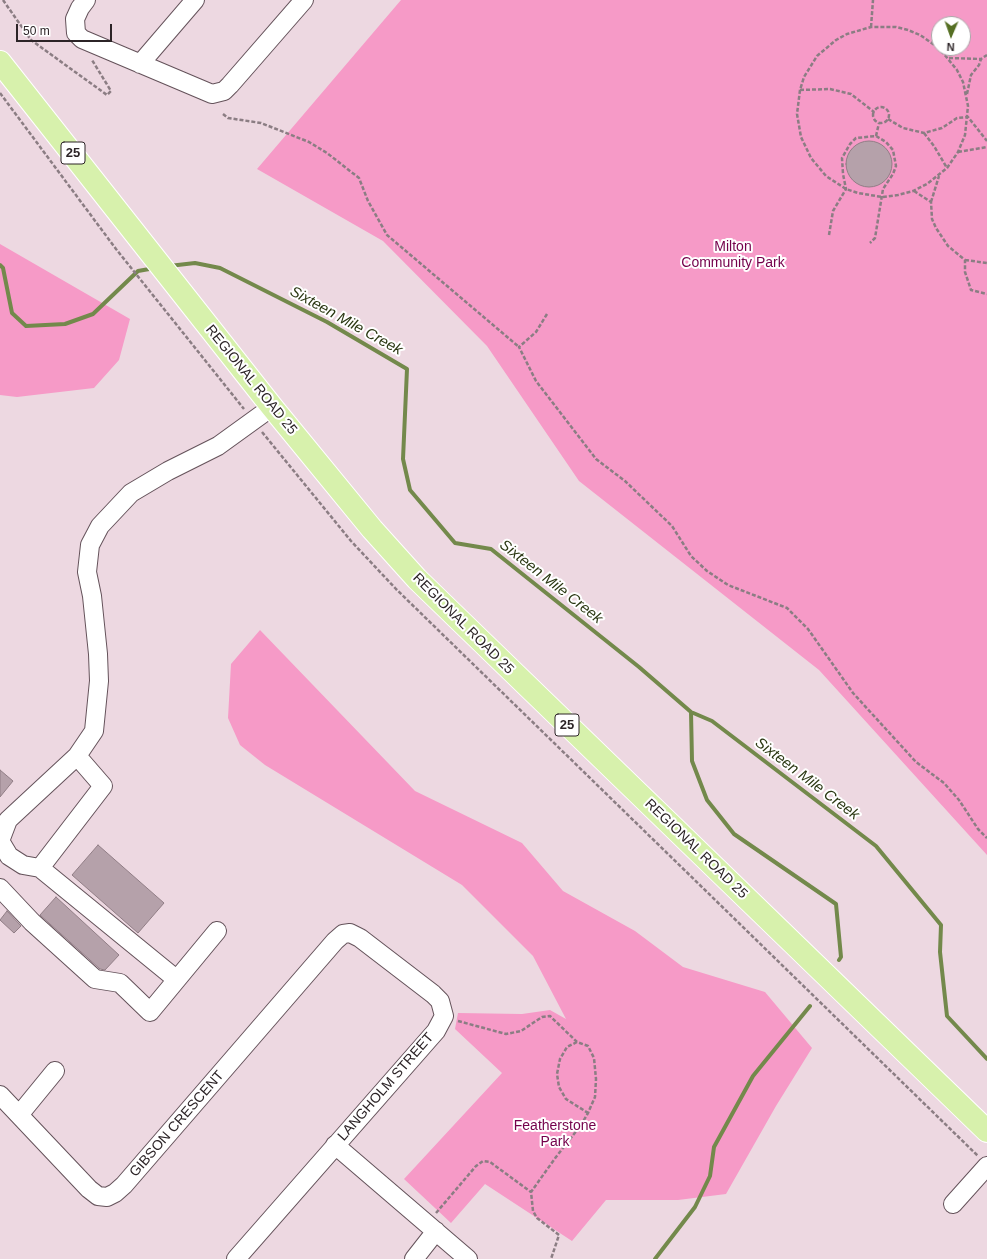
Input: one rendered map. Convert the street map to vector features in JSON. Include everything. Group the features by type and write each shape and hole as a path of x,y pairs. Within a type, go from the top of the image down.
{"main road":[{"name":"REGIONAL ROAD 25","path":"0,62 146,244 272,408 372,529 417,578 987,1131"}],"street":[{"path":"86,0 75,19 76,33 90,44 206,92 217,94 230,85 304,0"},
{"path":"140,64 195,0"},
{"path":"176,980 40,868 4,861 0,841 8,820 77,756 94,731 97,712 98,654 92,596 87,572 90,545 100,526 131,493 168,471 218,446 272,408"},
{"path":"40,868 103,786 77,756"},
{"path":"0,888 32,922 95,979 120,983 150,1012 217,931"},
{"name":"LANGHOLM STREET","path":"236,1259 436,1031 444,1016 444,1009 440,1001 433,994 360,938 350,933 343,934"},
{"name":"GIBSON CRESCENT","path":"0,1095 89,1189 98,1196 107,1197 115,1193 343,934"},
{"path":"19,1114 55,1070"},
{"path":"335,1145 436,1222 468,1259"},
{"path":"952,1204 987,1166"},
{"path":"414,1259 436,1222"}],"path":[{"path":"3,0 31,40 107,94 111,91 92,60"},
{"path":"871,27 873,0"},
{"path":"931,43 920,35 908,30 884,26 871,27 847,34 826,47 810,66 800,90 797,114 800,137 811,158 826,176 846,189 869,196 882,197 898,196 914,191 940,175 958,152 965,135 968,116 963,82 949,58"},
{"path":"949,58 981,58 987,55"},
{"path":"966,96 971,75 979,65 981,58"},
{"path":"800,90 830,88 851,94 874,112"},
{"path":"0,93 116,249 166,311"},
{"path":"879,123 874,118 874,112 877,108 884,108 888,112 888,119"},
{"path":"223,114 228,118 261,123 290,133 327,153 359,178 368,201 387,235 519,347 536,381 596,458 625,481 672,526 691,556 707,571 728,585 787,608 808,629 853,693 916,762 944,783 959,800 978,829 987,838"},
{"path":"888,119 902,128 924,133 937,130 957,118 968,116"},
{"path":"968,116 987,142"},
{"path":"879,123 888,119"},
{"path":"876,136 879,123"},
{"path":"924,133 934,146 947,168"},
{"path":"829,235 833,211 846,189 842,158 850,144 856,138 876,136 890,146 895,156 893,174 883,189 875,238 870,242"},
{"path":"958,152 987,147"},
{"path":"940,175 931,202 932,219 936,228 948,246 965,260 987,263"},
{"path":"914,191 931,202"},
{"path":"965,260 965,272 971,290 987,294"},
{"path":"519,347 536,332 547,314"},
{"path":"458,1021 506,1034 521,1031 546,1015 550,1016 577,1042 588,1046 594,1058 596,1079 595,1097 588,1113 581,1126 556,1157 531,1192 533,1211 537,1218 559,1235 551,1259"},
{"path":"577,1042 567,1047 560,1059 557,1074 559,1087 566,1099 588,1113"},
{"path":"436,1222 476,1166 483,1161 490,1162 531,1192"}],"green space":[{"name":"Milton Community Park","path":"401,0 987,0 987,855 819,670 579,481 487,346 383,241 257,169"},
{"path":"0,244 130,319 119,360 94,388 17,397 0,395"},
{"name":"Featherstone Park","path":"260,630 415,791 522,843 563,891 635,931 683,967 765,992 812,1048 776,1106 726,1194 678,1200 606,1200 572,1241 485,1184 451,1223 404,1179 502,1073 455,1029 458,1013 522,1014 550,1010 566,1019 533,956 462,885 265,765 240,745 228,718 231,664"}],"building":[{"path":"874,141 878,142 888,151 891,155 891,173 882,183 874,187 864,187 856,183 847,173 846,159 850,151 860,142"},
{"path":"0,770 13,781 0,797"},
{"path":"98,845 164,903 138,933 72,875"},
{"path":"56,897 119,955 105,970 100,969 40,915"},
{"path":"7,911 21,926 14,933 0,920"}],"waterway":[{"name":"Sixteen Mile Creek","path":"169,266 195,263 220,268 327,322 407,369 403,459 410,490 455,543 491,549 639,667 691,712 712,721 876,846 941,925 940,952 947,1016 987,1059"},
{"name":"Sixteen Mile Creek","path":"0,265 3,268 12,313 26,326 65,324 93,314 138,271 155,268"},
{"path":"691,712 692,761 707,800 734,834 836,904 841,957 839,960"},
{"path":"655,1259 695,1207 710,1176 714,1147 753,1076 810,1006"}]}
